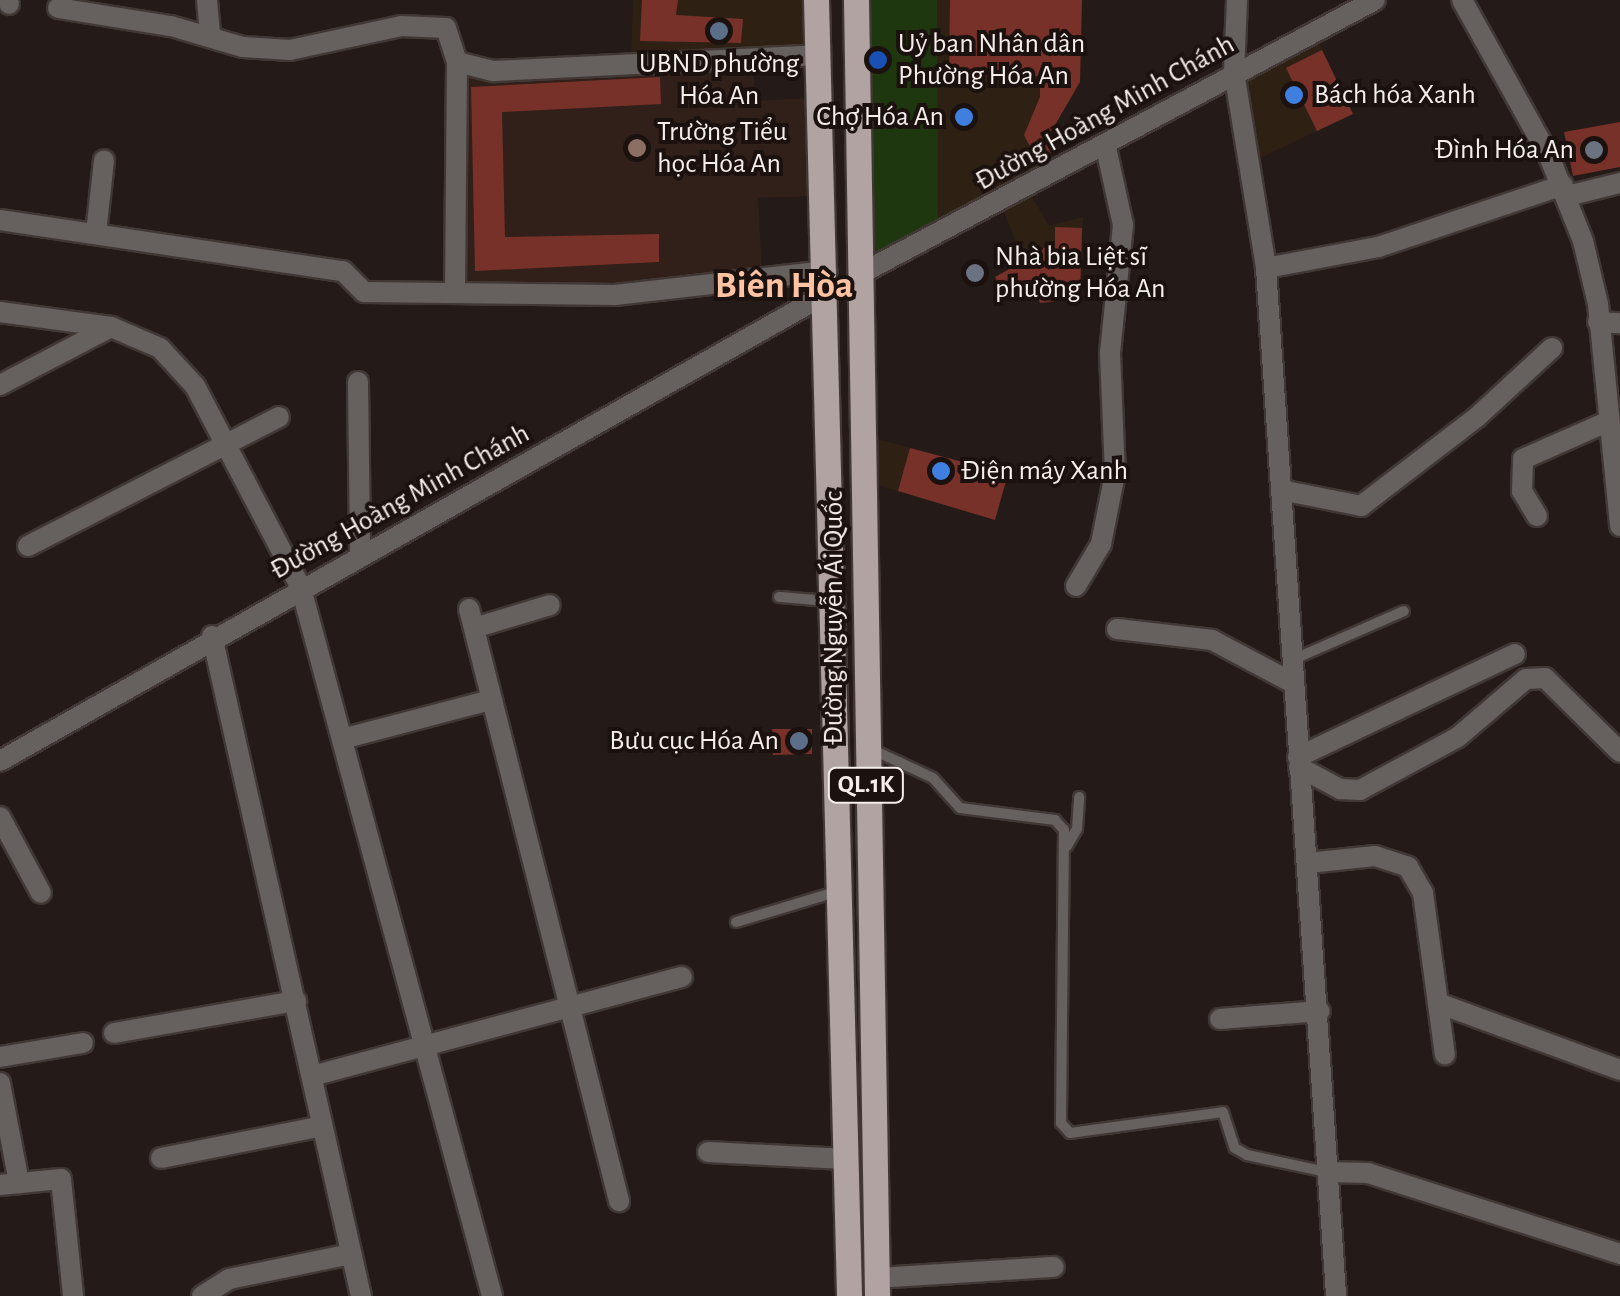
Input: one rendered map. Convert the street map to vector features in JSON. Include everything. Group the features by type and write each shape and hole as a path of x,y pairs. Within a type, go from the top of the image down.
{"main road":[{"name":"QL.1K","path":"816,0 828,282"},
{"name":"Đường Nguyễn Ái Quốc","path":"856,0 865,746 877,1287"},
{"path":"828,282 862,273"},
{"name":"Đường Nguyễn Ái Quốc","path":"828,282 849,1288"},
{"path":"849,1288 877,1287"}],"street":[{"path":"207,0 210,38"},
{"path":"1237,0 1234,72 1266,268 1320,1011 1336,1296"},
{"name":"Đường Hoàng Minh Chánh","path":"862,273 1106,148 1234,72 1375,0"},
{"path":"1462,0 1566,190 1609,323 1608,422 1620,526"},
{"path":"58,8 290,50 435,23 446,28 457,62 455,293"},
{"path":"457,62 494,71 819,55"},
{"path":"1076,586 1102,544 1115,473 1110,353 1124,225 1106,148"},
{"path":"96,233 104,160"},
{"path":"1266,268 1378,247 1566,190 1620,183"},
{"path":"0,220 344,271 364,292 615,294 828,282"},
{"name":"Đường Hoàng Minh Chánh","path":"0,761 828,282"},
{"path":"0,312 111,327 160,348 196,386 301,588 492,1296"},
{"path":"0,385 111,327"},
{"path":"1281,490 1362,506 1477,417 1552,348"},
{"path":"358,382 360,556"},
{"path":"28,546 278,417"},
{"path":"1536,516 1522,491 1523,458 1608,422"},
{"path":"550,605 472,619 567,1010 619,1201"},
{"path":"1117,628 1212,640 1294,683"},
{"path":"212,636 361,1296"},
{"path":"1299,762 1515,654"},
{"path":"1299,762 1340,789 1360,790 1458,738 1526,679 1545,678 1620,752"},
{"path":"342,739 491,700"},
{"path":"0,817 41,893"},
{"path":"1308,862 1376,856 1408,866 1423,894 1445,1054"},
{"path":"312,1076 425,1049 682,977"},
{"path":"114,1033 296,1001"},
{"path":"1438,1004 1620,1070"},
{"path":"1220,1018 1320,1011"},
{"path":"0,1056 83,1043"},
{"path":"0,1083 10,1184 61,1179 72,1296"},
{"path":"161,1158 322,1126"},
{"path":"708,1152 846,1159"},
{"path":"1327,1172 1368,1173 1620,1254"},
{"path":"202,1296 229,1278 351,1254"},
{"path":"877,1287 1054,1267"}],"lane":[{"path":"779,596 835,602"},
{"path":"1292,660 1404,611"},
{"path":"865,746 934,778 972,812 1010,810 1055,820 1067,846 1061,1123 1070,1133 1222,1112 1235,1148 1247,1155 1327,1172"},
{"path":"1067,846 1077,829 1080,797"},
{"path":"736,922 840,891"}],"shaded area":[{"name":"UBND phường Hóa An","path":"633,0 805,0 807,49 631,56"},
{"name":"Chợ Hóa An","path":"868,0 1082,0 1068,98 1048,136 1060,164 873,260"},
{"name":"Bách hóa Xanh","path":"1316,37 1353,114 1256,160 1241,76"},
{"name":"Trường Tiểu học Hóa An","path":"753,63 755,101 809,98 813,196 758,198 762,269 614,288 462,285 464,76"},
{"path":"1031,195 1049,226 1083,217 1080,298 1040,303 1003,209"},
{"name":"Điện máy Xanh","path":"874,438 1008,474 995,520 874,484"}],"green space":[{"path":"868,0 937,0 938,226 873,260"}],"building":[{"path":"642,0 678,0 676,15 743,19 741,43 640,41"},
{"path":"950,0 1082,0 1080,82 1048,137 1054,152 1037,160 1024,135 1040,97 1040,76 949,76"},
{"path":"1322,50 1353,114 1317,131 1286,68"},
{"path":"660,77 661,104 502,112 505,237 659,234 659,262 475,271 471,87"},
{"name":"Đình Hóa An","path":"1620,122 1620,167 1573,176 1564,132"},
{"path":"1055,227 1082,228 1080,298 1040,303 1032,285 1006,298 995,277 1024,261 1021,256 1055,244"},
{"name":"Điện máy Xanh","path":"910,448 1008,474 995,520 898,491"},
{"name":"Bưu cục Hóa An","path":"772,729 812,729 812,754 773,755"}],"place":[{"name":"UBND phường Hóa An","path":"719,31"},
{"name":"Uỷ ban Nhân dân Phường Hóa An","path":"878,60"},
{"name":"Bách hóa Xanh","path":"1294,95"},
{"name":"Chợ Hóa An","path":"964,117"},
{"name":"Trường Tiểu học Hóa An","path":"637,148"},
{"name":"Đình Hóa An","path":"1594,150"},
{"name":"Nhà bia Liệt sĩ phường Hóa An","path":"975,273"},
{"name":"Điện máy Xanh","path":"941,471"},
{"name":"Bưu cục Hóa An","path":"799,741"}],"district":[{"name":"Biên Hòa","path":"784,287"}]}
